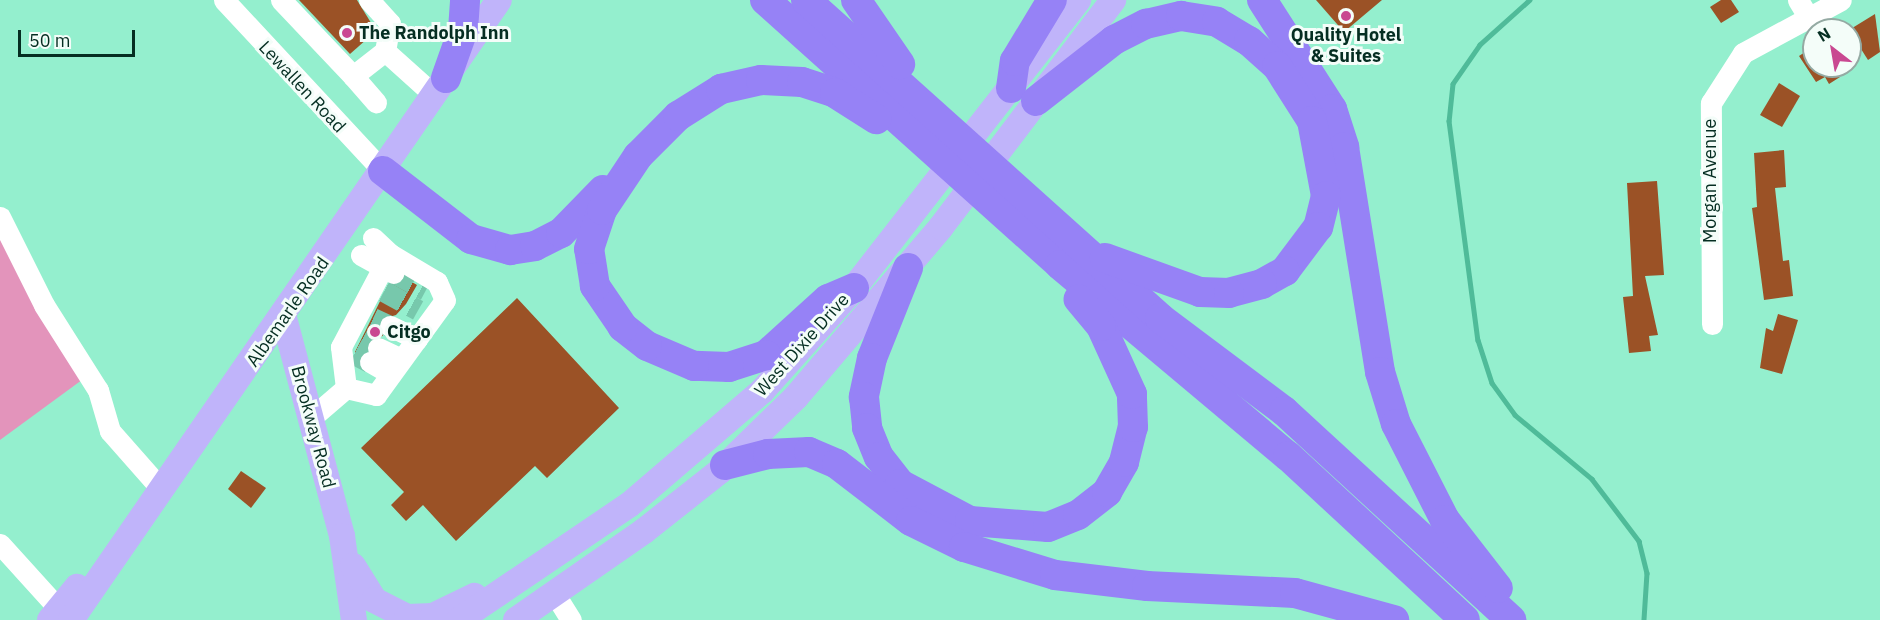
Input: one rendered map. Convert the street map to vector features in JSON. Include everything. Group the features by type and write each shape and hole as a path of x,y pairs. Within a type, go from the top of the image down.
{"highway":[{"path":"440,86 463,30 465,0"},
{"path":"765,0 1060,265 1288,456 1465,620"},
{"path":"806,0 1091,253 1160,318 1284,411 1511,620"},
{"path":"856,0 889,51 939,100 949,126"},
{"path":"1014,99 1015,61 1052,0"},
{"path":"1262,0 1332,109 1344,147 1380,372 1396,424 1445,520 1526,620"},
{"path":"1014,99 1114,39 1146,24 1181,16 1217,22 1249,41 1277,66 1312,121 1325,171 1318,227 1303,253 1262,284 1229,293 1200,292 1091,253"},
{"path":"383,171 471,239 518,250 561,233 638,156 706,96 761,80 820,87 921,142"},
{"path":"638,156 598,218 589,259 604,303 647,346 693,366 750,362 784,344 828,300 854,288"},
{"path":"908,268 872,358 864,397 867,428 879,457 900,484 942,509 970,520 1048,527 1078,515 1107,492 1125,462 1133,428 1132,394 1122,364 1060,265"},
{"path":"725,465 768,454 809,452 837,464 911,521 964,547 1055,574 1148,586 1262,589 1394,620"}],"main road":[{"name":"Albemarle Road","path":"60,616 88,573 120,550 284,318 499,0"},
{"name":"West Dixie Drive","path":"516,620 556,596 725,465 796,397 908,268 1018,125 1014,99 1078,0"},
{"name":"West Dixie Drive","path":"459,620 515,586 629,506 718,433 854,288 917,209 1014,99 1113,0"},
{"name":"Brookway Road","path":"284,318 342,536"},
{"path":"342,536 364,590 401,615 433,616 482,592 515,586"},
{"path":"342,536 354,620"}],"street":[{"name":"Lewallen Road","path":"224,0 383,171"},
{"path":"281,0 376,102"},
{"path":"369,0 390,23"},
{"path":"353,76 384,51 390,23 390,0"},
{"path":"1798,0 1809,18"},
{"name":"Morgan Avenue","path":"1813,18 1841,0"},
{"name":"Morgan Avenue","path":"1712,324 1710,103 1743,53 1802,24"},
{"path":"384,51 440,86"},
{"path":"0,217 45,305 98,390 110,431 162,490"},
{"path":"311,418 346,388 359,347 374,319 385,274 367,247"},
{"path":"385,274 437,282 445,300"},
{"path":"426,290 445,300"},
{"path":"346,388 376,395 417,339 425,314 445,300"},
{"path":"374,319 417,339"},
{"path":"359,347 397,367"},
{"path":"0,544 60,616"},
{"path":"556,596 571,620"}],"shaded area":[{"path":"0,236 86,377 0,440"}],"building":[{"name":"The Randolph Inn","path":"299,0 357,0 376,31 350,54"},
{"name":"Quality Hotel & Suites","path":"1316,0 1382,0 1344,32"},
{"path":"1721,0 1731,0 1739,12 1721,23 1710,7"},
{"path":"1875,14 1880,52 1868,60 1862,51 1862,22"},
{"path":"1826,78 1838,78 1829,84"},
{"path":"1779,83 1800,96 1782,127 1760,115"},
{"path":"1784,150 1786,187 1775,188 1783,261 1789,260 1793,296 1764,300 1752,208 1757,207 1754,153"},
{"path":"1657,181 1664,275 1645,276 1658,335 1649,336 1651,351 1629,353 1623,297 1633,296 1627,183"},
{"path":"405,278 417,285 406,304 396,315 379,320 383,336 370,338 356,364 355,352 388,285"},
{"path":"517,298 619,408 547,478 535,466 456,541 423,505 406,521 391,505 404,492 361,448"},
{"path":"1778,314 1798,320 1782,374 1760,368 1766,328 1773,331"},
{"path":"241,471 266,488 251,508 228,489"}],"waterway":[{"path":"1530,0 1480,45 1453,84 1449,121 1478,340 1492,383 1515,415 1592,479 1639,541 1647,573 1644,620"}],"tunnel":[{"path":"394,273 426,290"},
{"path":"384,291 418,310"},
{"path":"373,318 390,326"},
{"path":"362,339 378,348"},
{"path":"354,354 370,362"}],"place":[{"name":"Quality Hotel & Suites","path":"1346,16"},
{"name":"The Randolph Inn","path":"347,33"},
{"name":"Citgo","path":"375,332"}]}
